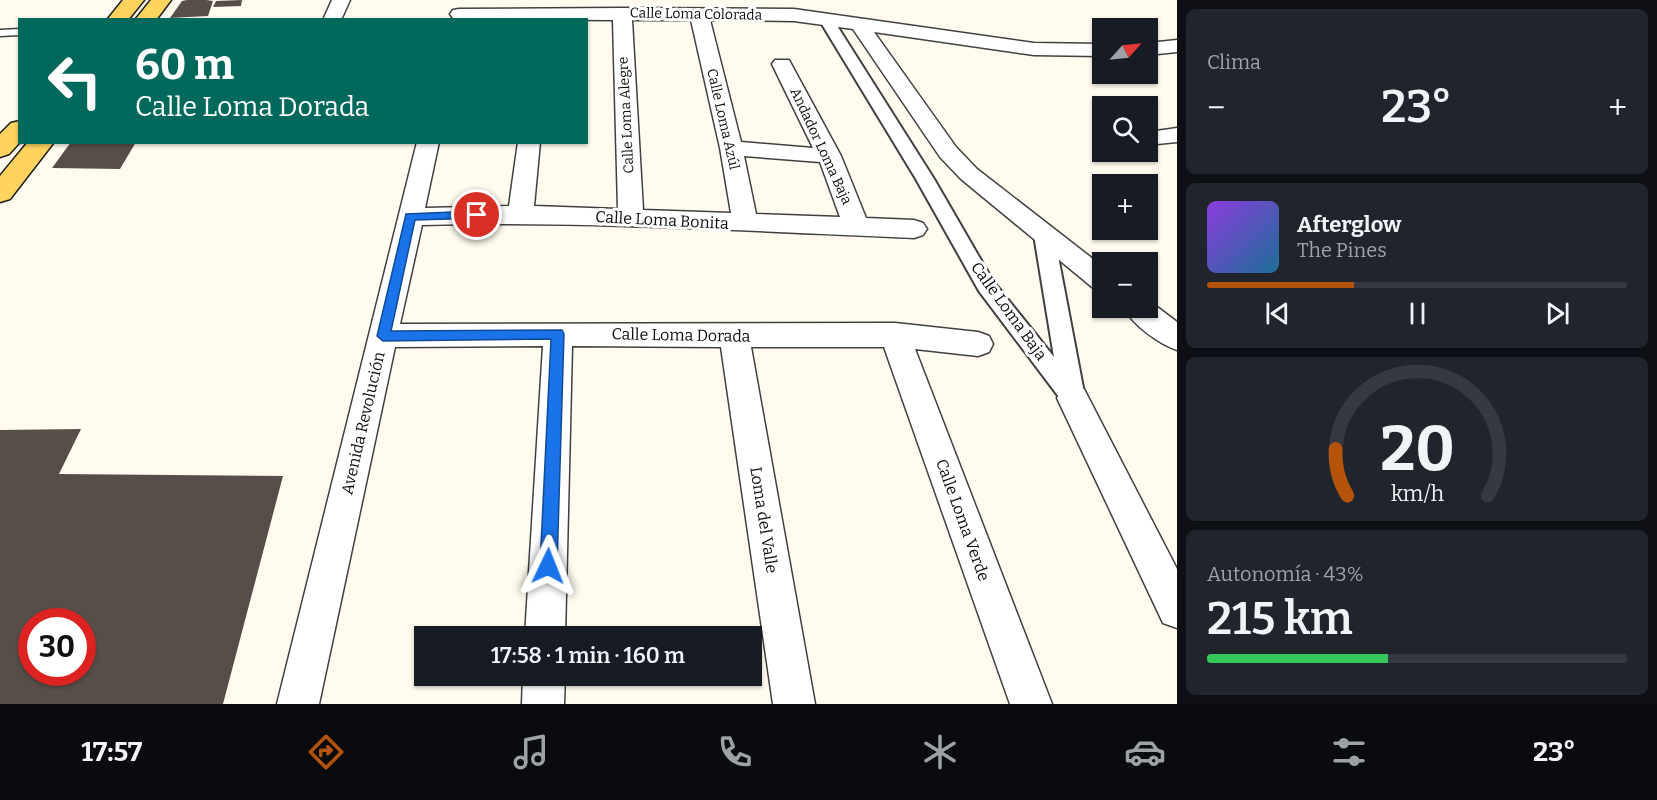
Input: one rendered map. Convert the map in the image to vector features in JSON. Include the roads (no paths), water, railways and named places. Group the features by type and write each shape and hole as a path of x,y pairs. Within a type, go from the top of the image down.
{"main road":[{"path":"119,18 134,0"},
{"path":"147,18 161,0"},
{"path":"0,149 18,130"},
{"path":"0,193 40,144"}],"street":[{"path":"333,18 341,0"},
{"name":"Calle Loma Colorada","path":"460,11 544,16 622,13 699,14 758,8 860,26 1062,51 1092,50"},
{"name":"Calle Loma Alegre","path":"622,13 631,218"},
{"name":"Calle Loma Azúl","path":"699,14 731,148 745,223"},
{"name":"Calle Loma Baja","path":"826,21 925,179 986,286 1073,398 1177,609"},
{"path":"860,26 948,152 969,174 1092,272"},
{"path":"1158,47 1177,46"},
{"name":"Andador Loma Baja","path":"782,64 829,156 857,228"},
{"name":"Avenida Revolución","path":"298,704 428,144"},
{"path":"521,214 529,144"},
{"path":"731,148 829,156"},
{"name":"Calle Loma Bonita","path":"411,217 521,214 914,229"},
{"path":"1044,235 1073,398"},
{"path":"1151,318 1177,338"},
{"path":"545,626 558,334"},
{"name":"Calle Loma Dorada","path":"383,336 895,335 978,344"},
{"name":"Calle Loma Verde","path":"895,335 1031,704"},
{"name":"Loma del Valle","path":"734,336 794,704"},
{"path":"543,704 544,686"}],"lane":[{"path":"0,33 18,32"}]}
